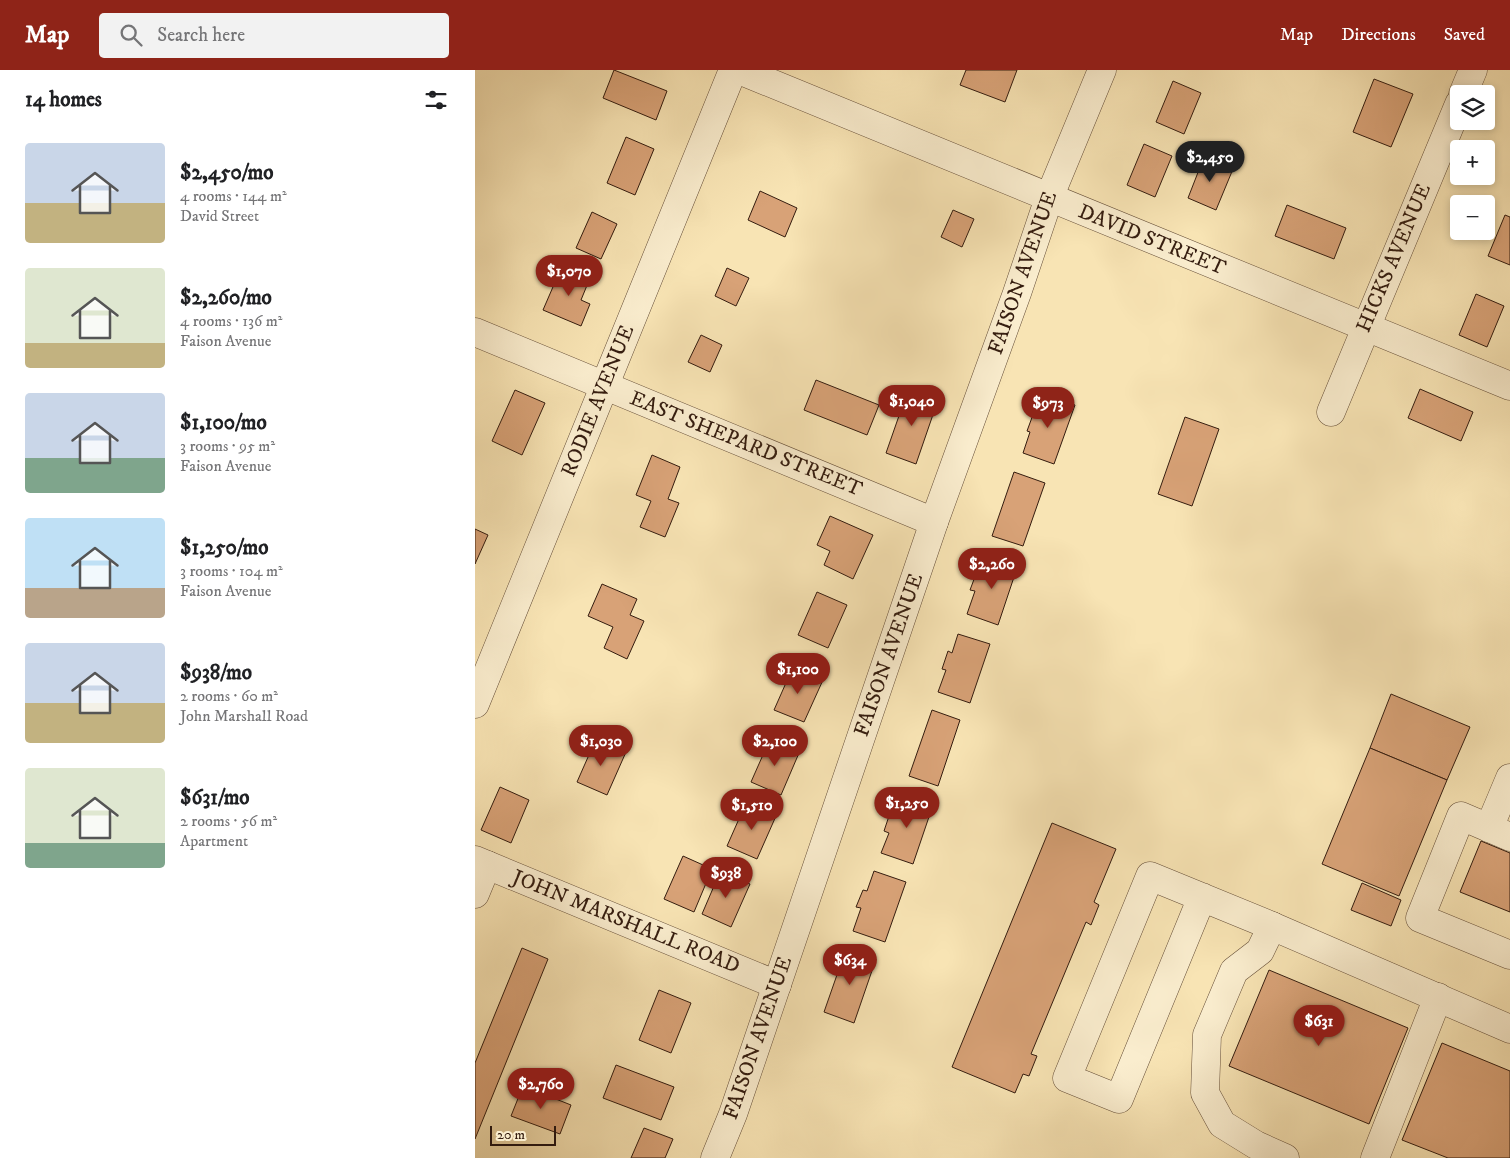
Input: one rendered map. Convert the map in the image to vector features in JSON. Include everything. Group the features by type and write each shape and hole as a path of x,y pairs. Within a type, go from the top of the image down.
{"street":[{"name":"RODIE AVENUE","path":"475,704 733,70"},
{"name":"DAVID STREET","path":"739,70 1510,386"},
{"name":"FAISON AVENUE","path":"715,1158 733,1114 934,522 1017,293 1049,198 1102,70"},
{"path":"1467,85 1473,70"},
{"name":"HICKS AVENUE","path":"1331,412 1365,326 1450,125"},
{"name":"EAST SHEPARD STREET","path":"475,332 934,522"},
{"path":"1510,778 1500,832 1461,816 1419,918 1510,955"},
{"path":"475,894 481,862"},
{"name":"JOHN MARSHALL ROAD","path":"481,862 777,985"},
{"path":"1202,897 1119,1099 1067,1078 1150,876 1202,897 1272,926 1510,1029"},
{"path":"1272,926 1260,951 1234,970 1207,1035 1205,1093 1222,1124 1256,1145 1285,1158"},
{"path":"1375,1158 1438,997"}],"building":[{"path":"614,70 667,91 656,120 603,98"},
{"path":"966,70 1017,70 1005,102 960,85"},
{"path":"1374,79 1413,94 1391,147 1353,132"},
{"path":"1173,81 1201,93 1184,134 1156,122"},
{"path":"626,137 654,149 635,195 607,183"},
{"path":"1144,144 1172,156 1155,197 1127,185"},
{"path":"1204,157 1233,169 1216,210 1188,198"},
{"path":"760,191 797,208 785,237 748,220"},
{"path":"1287,205 1346,228 1334,259 1275,236"},
{"path":"953,210 974,219 962,247 941,237"},
{"path":"592,212 617,224 601,259 576,248"},
{"path":"1505,215 1510,217 1510,265 1488,256"},
{"path":"562,266 590,278 581,300 590,304 581,326 543,310"},
{"path":"727,268 749,278 736,306 715,296"},
{"path":"1476,294 1504,306 1487,347 1459,335"},
{"path":"701,335 722,345 710,372 688,362"},
{"path":"816,380 879,405 867,435 804,410"},
{"path":"1420,389 1473,412 1461,441 1408,418"},
{"path":"515,390 545,403 522,455 492,441"},
{"path":"908,390 938,400 916,464 886,453"},
{"path":"1044,394 1075,405 1054,464 1023,453 1030,432 1027,431 1034,412 1037,413"},
{"path":"1185,417 1219,429 1192,506 1158,494"},
{"path":"652,455 680,467 668,499 679,503 665,537 640,527 651,501 636,495"},
{"path":"1014,472 1045,483 1023,546 992,536"},
{"path":"830,516 873,535 853,579 824,565 830,551 817,545"},
{"path":"475,529 488,535 475,564"},
{"path":"987,555 1018,565 998,625 967,614 975,591 970,590 976,574 980,575"},
{"path":"602,584 637,599 630,615 644,621 627,659 604,648 613,627 588,616"},
{"path":"817,592 847,605 828,648 798,635"},
{"path":"958,634 990,644 970,703 938,692 946,670 942,669 948,651 952,653"},
{"path":"793,667 823,680 804,722 774,710"},
{"path":"1391,694 1470,727 1447,780 1370,748"},
{"path":"932,710 960,720 938,786 909,776"},
{"path":"596,739 626,752 607,795 577,782"},
{"path":"770,739 799,753 781,795 751,782"},
{"path":"1370,748 1447,780 1399,896 1322,864"},
{"path":"500,787 529,800 511,843 481,830"},
{"path":"902,794 933,805 913,864 881,853 889,833 884,831 890,813 895,815"},
{"path":"746,803 776,816 757,859 727,846"},
{"path":"1052,823 1116,849 1094,902 1099,905 1091,925 1086,922 1031,1054 1037,1056 1029,1076 1023,1074 1015,1093 952,1067"},
{"path":"1481,841 1510,853 1510,912 1460,892"},
{"path":"683,856 712,869 694,912 664,899"},
{"path":"874,871 906,882 885,942 853,931 861,908 856,907 863,890 867,891"},
{"path":"720,872 750,884 731,927 702,914"},
{"path":"1362,883 1401,900 1391,926 1351,910"},
{"path":"522,948 548,959 475,1139 475,1063"},
{"path":"846,949 876,959 854,1023 824,1012"},
{"path":"1269,970 1408,1028 1369,1124 1229,1066"},
{"path":"659,990 691,1003 671,1053 639,1040"},
{"path":"1442,1043 1510,1071 1510,1158 1448,1158 1402,1140"},
{"path":"616,1065 674,1087 661,1120 603,1098"},
{"path":"523,1086 571,1105 560,1134 511,1116"},
{"path":"644,1128 673,1139 665,1158 631,1158"}]}
